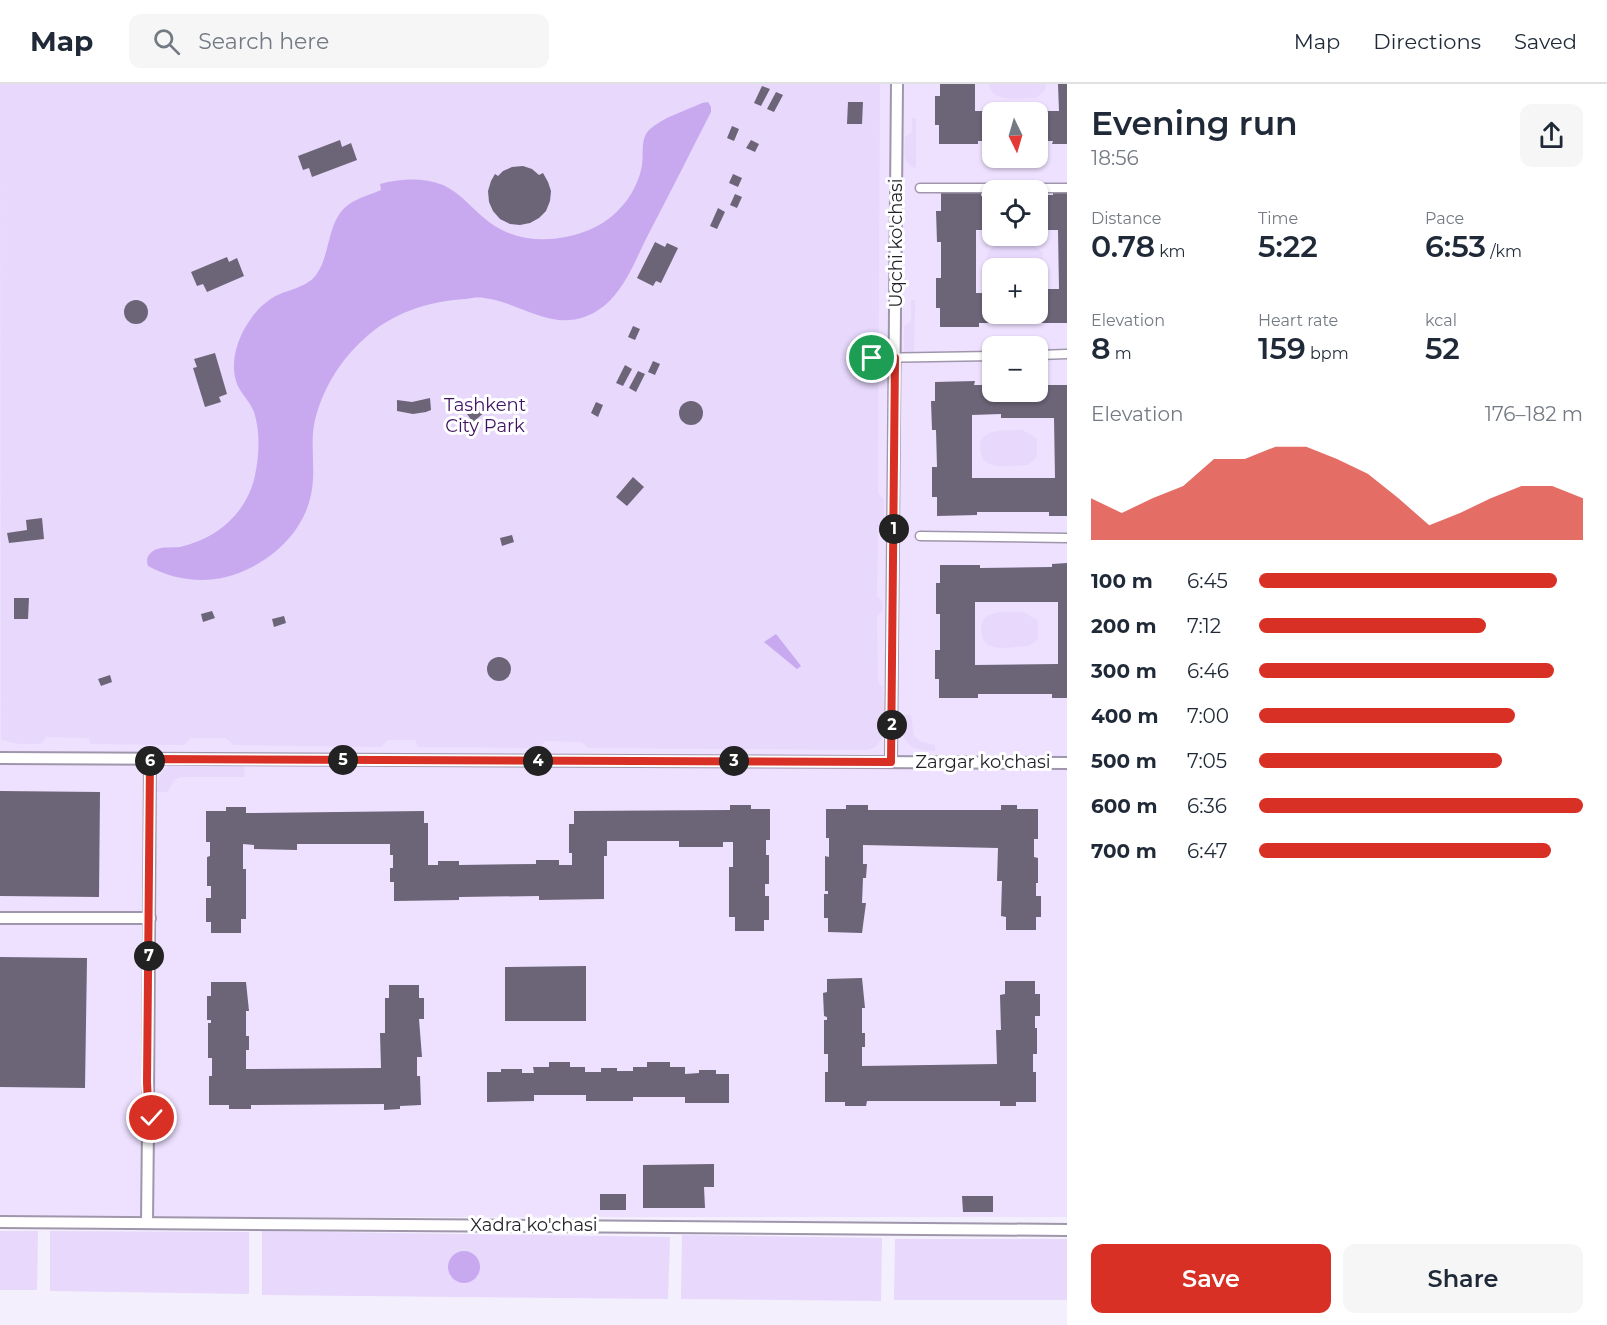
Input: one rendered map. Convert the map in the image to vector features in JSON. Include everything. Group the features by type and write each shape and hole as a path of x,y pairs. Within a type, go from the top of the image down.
{"street":[{"name":"Uqchi ko'chasi","path":"891,762 897,84"},
{"path":"920,189 1067,188"},
{"path":"1048,355 1067,354"},
{"path":"872,358 982,356"},
{"path":"920,536 1067,538"},
{"name":"Zargar ko'chasi","path":"0,758 1067,763"},
{"path":"147,1223 148,1125 155,1119 148,1105 147,1082 150,759"},
{"path":"0,918 150,918"},
{"name":"Xadra ko'chasi","path":"0,1221 1067,1230"}],"shaded area":[{"path":"0,84 1067,84 1067,1217 0,1217"},
{"path":"708,102 711,112 630,272 612,299 604,306 588,316 573,320 558,320 499,301 475,298 438,302 411,310 386,322 354,348 326,390 314,425 311,495 299,524 290,537 267,558 228,577 193,580 170,575 148,566 149,554 156,549 180,547 205,538 226,524 243,505 254,480 258,437 254,412 240,389 234,373 239,341 250,320 263,305 272,298 312,280 321,267 336,219 348,205 359,198 381,190 380,184 403,180 427,181 449,188 489,222 512,234 525,238 551,239 577,234 599,225 624,204 639,176 643,142 649,130 667,118"},
{"path":"776,634 801,666 797,669 764,642"},
{"path":"464,1251 475,1256 480,1267 475,1278 464,1283 453,1278 448,1267 453,1256"}],"green space":[{"name":"Tashkent City Park","path":"0,84 880,84 878,493 884,500 884,524 878,533 877,596 883,602 883,610 877,617 878,682 883,687 885,719 880,742 872,749 861,750 588,748 582,742 545,741 539,748 418,747 415,740 388,740 381,747 233,745 226,738 191,738 184,745 90,744 89,738 46,737 41,744 26,744 1,739"},
{"path":"989,84 1046,84 1045,90 1036,98 1008,99 996,95"},
{"path":"912,118 916,118 916,168 908,164 905,156 905,137 912,132"},
{"path":"1034,246 1043,252 1043,258 986,258 993,247"},
{"path":"911,300 915,300 914,352 904,352 904,326 911,321"},
{"path":"1023,430 1037,439 1037,457 1028,465 999,466 984,460 980,444 982,438 987,434"},
{"path":"1001,612 1024,612 1038,621 1038,639 1029,646 1000,648 985,642 981,626 988,616"},
{"path":"901,715 911,715 914,736 921,742 935,745 935,751 918,749 908,743 902,732"},
{"path":"169,766 244,766 245,777 180,777 173,781 168,792 156,792 159,777"},
{"path":"0,1231 38,1231 37,1290 0,1290"},
{"path":"50,1231 249,1232 249,1294 50,1291"},
{"path":"262,1231 670,1237 668,1299 262,1295"},
{"path":"682,1235 882,1238 881,1301 681,1299"},
{"path":"895,1239 1067,1239 1067,1300 894,1300"}],"building":[{"path":"940,84 975,84 975,111 982,111 982,141 978,141 978,144 939,144 939,125 935,125 935,96 940,96"},
{"path":"1058,84 1067,84 1067,144 1052,144 1053,141 1048,141 1048,111 1059,111"},
{"path":"762,86 770,89 761,106 754,103"},
{"path":"776,92 783,95 774,112 767,109"},
{"path":"848,102 863,102 862,124 847,124"},
{"path":"732,126 739,129 734,141 727,138"},
{"path":"340,140 342,147 351,143 357,160 312,177 309,168 303,170 298,156"},
{"path":"751,140 759,144 755,152 746,148"},
{"path":"523,166 539,175 543,173 551,191 550,201 546,211 539,218 530,223 510,224 500,219 493,211 488,191 495,174 498,176 512,167"},
{"path":"733,174 742,178 738,187 729,183"},
{"path":"1053,191 1067,191 1067,323 1048,323 1048,289 1059,289 1058,230 1048,230 1048,195 1053,195"},
{"path":"941,193 981,193 982,230 976,230 976,293 982,293 982,323 979,323 979,327 940,327 940,308 936,308 936,278 941,278 941,242 937,242 936,211 941,211"},
{"path":"735,194 742,197 737,208 730,205"},
{"path":"718,208 725,212 717,229 710,226"},
{"path":"655,242 665,247 667,243 678,248 661,283 656,281 653,286 637,278"},
{"path":"227,257 229,262 237,258 244,276 207,292 203,284 197,286 191,272"},
{"path":"136,300 144,304 148,312 144,320 136,324 128,320 124,312 128,304"},
{"path":"633,326 640,329 635,340 628,337"},
{"path":"215,353 227,394 219,397 221,402 205,407 193,368 197,367 194,359"},
{"path":"653,361 660,364 655,375 648,372"},
{"path":"625,365 632,369 623,386 616,383"},
{"path":"638,371 645,374 636,392 629,388"},
{"path":"975,381 974,385 982,385 982,402 1048,402 1048,385 1067,385 1067,516 1049,516 1049,512 977,512 977,515 937,516 937,497 932,497 932,467 937,467 936,430 932,430 931,401 935,401 935,382","holes":["1001,414 1001,418 1054,418 1055,478 972,478 972,415"]},
{"path":"430,398 431,410 426,412 413,414 397,411 397,400 412,402"},
{"path":"475,399 485,412 473,422 463,409"},
{"path":"691,401 696,402 702,408 702,418 696,424 691,425 686,424 680,418 679,413 680,408 686,402"},
{"path":"596,402 603,405 598,417 591,413"},
{"path":"633,477 644,487 627,506 616,497"},
{"path":"42,518 44,539 9,543 7,533 27,530 26,520"},
{"path":"512,535 514,542 502,546 500,538"},
{"path":"1067,563 1067,698 1052,698 1052,694 978,694 978,698 939,698 939,679 935,679 935,650 940,650 940,614 936,614 936,583 940,583 940,565 980,565 980,568 1052,567 1052,564","holes":["975,602 1058,602 1058,664 975,665"]},
{"path":"14,598 29,598 28,619 14,619"},
{"path":"212,611 215,618 203,622 201,614"},
{"path":"284,616 286,623 274,627 272,619"},
{"path":"499,657 508,660 511,669 508,678 499,681 490,678 487,669 490,660"},
{"path":"110,675 112,682 101,686 98,679"},
{"path":"0,791 100,792 99,897 0,896"},
{"path":"730,805 751,805 751,809 770,809 770,840 766,840 766,855 769,855 769,884 765,884 765,896 769,896 769,920 764,920 764,931 735,931 735,917 729,917 729,867 733,867 733,842 723,842 723,847 679,847 679,841 607,841 607,856 604,856 604,899 539,900 539,896 394,901 394,882 390,882 393,855 390,855 390,844 297,844 297,850 254,849 254,845 243,844 243,869 246,869 246,919 241,919 241,933 211,933 211,922 206,922 206,898 211,898 211,886 207,886 207,857 210,856 210,842 206,842 206,811 226,811 226,807 246,807 246,813 424,811 424,823 428,823 428,865 438,865 438,861 459,861 459,865 536,864 536,860 559,860 559,865 572,865 572,853 569,853 569,824 574,824 574,811 730,810"},
{"path":"846,805 868,805 868,810 1001,810 1001,805 1017,805 1017,809 1038,809 1038,839 1034,839 1034,857 1038,858 1036,896 1041,896 1041,917 1036,917 1036,930 1006,930 1006,917 1001,916 1002,881 997,881 998,848 863,845 863,864 867,864 866,878 863,878 862,903 866,903 862,933 828,932 828,918 824,918 824,894 828,894 828,891 825,891 825,856 829,857 829,838 826,838 826,809 846,809"},
{"path":"0,957 87,958 85,1088 0,1087"},
{"path":"586,966 586,1021 505,1021 505,967"},
{"path":"862,978 865,1008 862,1008 862,1033 865,1033 865,1047 862,1047 862,1066 997,1064 996,1030 1001,1030 1000,995 1005,994 1005,981 1035,981 1035,994 1040,994 1040,1016 1035,1016 1037,1054 1033,1054 1033,1072 1036,1072 1036,1102 1016,1102 1016,1106 1000,1106 1000,1101 867,1101 866,1106 845,1106 845,1102 825,1102 825,1072 828,1072 828,1054 824,1054 824,1020 827,1020 827,1017 824,1016 823,993 827,992 827,979"},
{"path":"211,982 246,982 249,1011 246,1011 246,1036 249,1036 249,1050 246,1050 246,1069 381,1068 380,1033 385,1033 385,998 389,998 389,985 419,985 419,998 424,998 424,1019 419,1019 422,1057 417,1057 421,1105 400,1106 400,1109 384,1110 384,1104 251,1105 251,1109 229,1109 229,1105 209,1105 209,1076 212,1076 212,1058 208,1058 208,1023 211,1023 211,1020 207,1020 207,996 211,996"},
{"path":"549,1062 570,1062 570,1067 585,1067 585,1072 601,1072 601,1068 633,1071 633,1067 647,1067 647,1062 670,1062 670,1067 685,1067 685,1074 699,1073 699,1070 716,1070 716,1074 729,1074 729,1103 685,1103 685,1097 633,1097 633,1101 586,1101 586,1095 534,1095 534,1101 487,1102 487,1072 522,1069 522,1073 534,1073 533,1067 549,1067"},
{"path":"714,1164 714,1187 704,1187 705,1208 643,1208 643,1165"},
{"path":"600,1194 626,1194 626,1210 600,1210"},
{"path":"962,1196 993,1196 993,1212 963,1212"}],"route":[{"path":"152,1118 148,1105 147,1082 150,759 891,762 895,358 872,358"}]}
